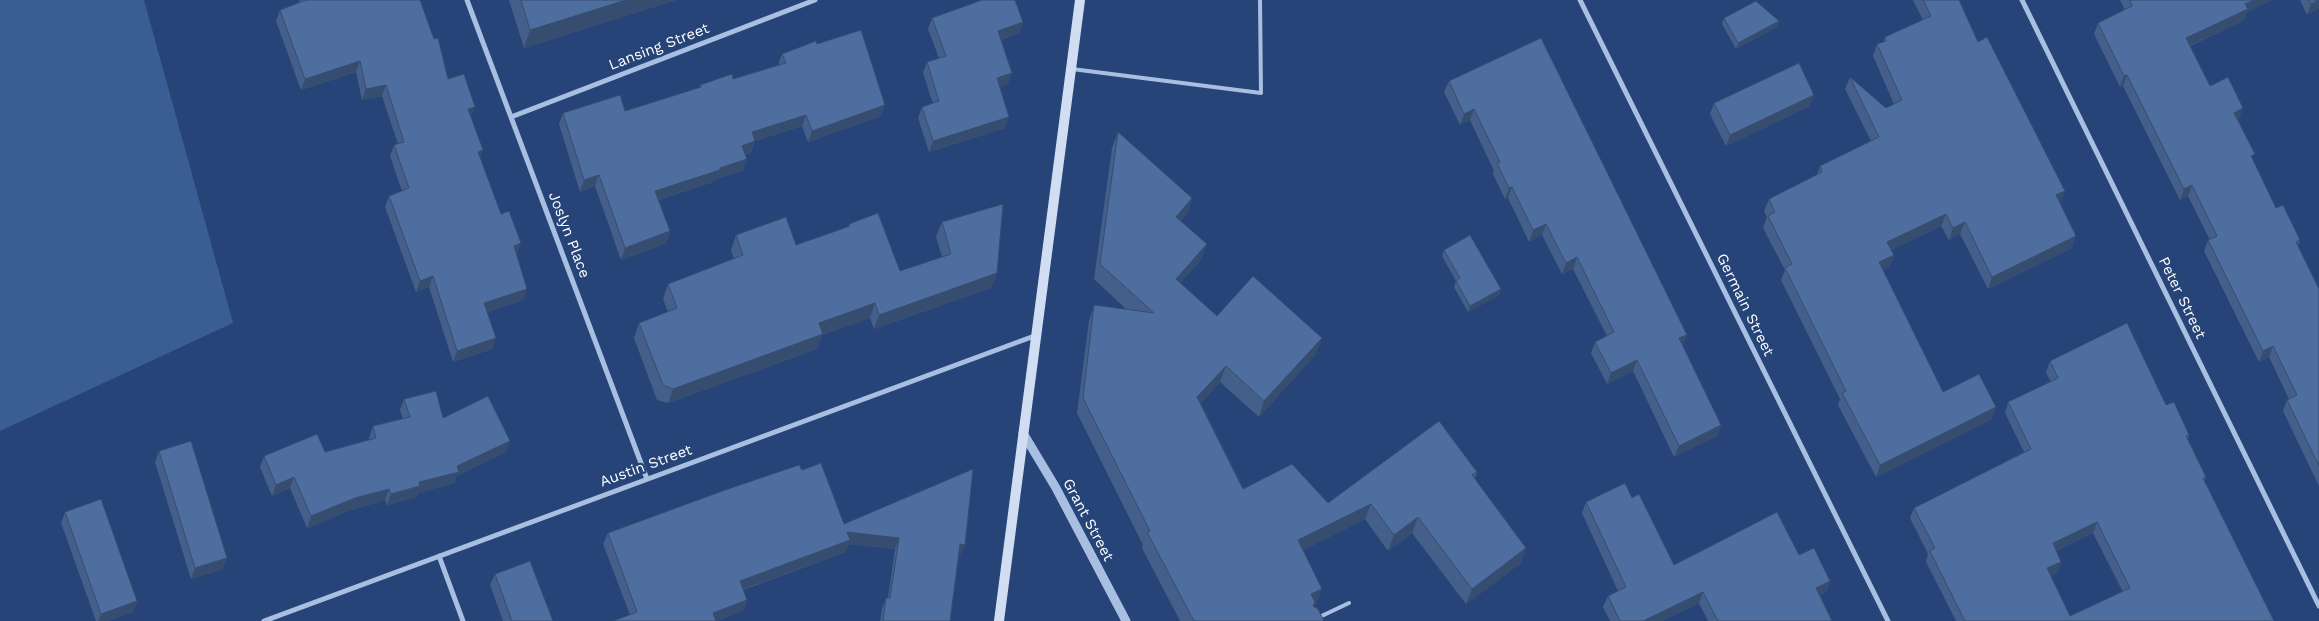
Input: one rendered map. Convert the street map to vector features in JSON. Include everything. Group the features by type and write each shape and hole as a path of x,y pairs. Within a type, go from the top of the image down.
{"main road":[{"path":"999,621 1022,433 1037,335 1080,0"}],"street":[{"name":"Joslyn Place","path":"467,0 647,479"},
{"name":"Lansing Street","path":"511,117 815,0"},
{"name":"Germain Street","path":"1580,0 1888,621"},
{"name":"Peter Street","path":"2022,0 2319,606"},
{"name":"Austin Street","path":"264,621 1037,335"},
{"name":"Grant Street","path":"1022,433 1056,488 1126,621"},
{"path":"439,556 463,621"}],"lane":[{"path":"1071,68 1261,93 1260,0"},
{"path":"1311,621 1349,603"}],"shaded area":[{"path":"0,0 144,0 233,323 0,431"}],"building":[{"path":"306,0 420,0 434,39 438,38 448,79 464,74 475,107 468,109 483,150 478,152 501,214 509,211 521,243 514,246 527,289 484,303 496,338 457,351 433,276 420,281 389,196 409,188 394,145 404,142 386,85 366,89 360,61 305,79 280,10"},
{"path":"521,0 626,0 530,30"},
{"path":"982,0 1015,0 1023,22 998,31 1012,73 997,78 1009,117 933,141 922,107 939,101 927,62 946,56 932,18"},
{"path":"1923,0 1959,0 1978,42 1987,37 2065,191 2056,195 2076,236 1992,277 1965,222 1953,228 1946,214 1887,242 1894,255 1879,262 1943,392 1979,374 1996,407 1880,465 1842,393 1846,391 1785,268 1792,264 1768,216 1775,212 1769,199 1822,172 1820,166 1879,137 1850,77 1886,108 1902,100 1877,44 1886,41 1885,37 1931,16"},
{"path":"2130,0 2254,0 2245,4 2248,9 2186,38 2210,86 2228,77 2243,108 2234,113 2255,154 2251,156 2276,208 2283,205 2300,240 2296,242 2319,289 2319,466 2287,400 2297,395 2273,346 2263,351 2208,240 2217,236 2192,185 2184,189 2127,75 2124,76 2098,23 2132,6"},
{"path":"2309,0 2318,0 2311,4"},
{"path":"1756,1 1779,21 1738,43 1724,18"},
{"path":"861,30 885,105 812,131 806,115 752,132 755,141 742,146 747,159 720,168 720,170 655,191 670,231 625,248 599,175 584,180 563,113 620,95 625,111 701,87 700,85 732,74 733,79 786,63 782,54 816,41 817,44"},
{"path":"1541,38 1687,335 1679,338 1721,425 1679,446 1637,360 1611,373 1595,342 1614,332 1577,257 1566,263 1546,224 1533,230 1512,187 1509,188 1497,163 1500,162 1474,109 1464,114 1449,81"},
{"path":"1799,63 1814,95 1730,135 1714,103"},
{"path":"1118,132 1192,198 1176,217 1207,244 1176,279 1217,316 1253,276 1322,338 1264,401 1226,366 1197,397 1243,489 1292,464 1328,503 1439,421 1477,472 1472,475 1526,548 1472,589 1418,517 1394,535 1371,504 1298,540 1322,589 1311,594 1315,602 1313,606 1318,609 1324,621 1194,621 1147,532 1150,531 1083,398 1094,305 1154,313 1100,264"},
{"path":"1003,204 997,273 879,315 875,303 819,323 823,334 673,389 663,385 639,323 677,308 668,284 743,255 736,235 786,217 796,245 850,226 849,224 878,213 900,271 951,254 942,222"},
{"path":"1470,235 1501,289 1470,306 1456,281 1460,278 1444,250"},
{"path":"2127,323 2166,405 2174,402 2189,435 2186,436 2206,477 2203,478 2274,621 1965,621 1930,551 1935,548 1914,508 2031,449 2008,402 2058,378 2050,361","holes":["2097,522 2130,588 2070,616 2047,568 2061,562 2053,543"]},
{"path":"436,391 443,418 488,396 510,441 457,466 459,472 419,482 420,486 391,494 389,489 355,498 311,516 294,477 276,485 264,456 317,434 325,452 376,438 373,426 410,417 404,399"},
{"path":"191,441 227,558 195,568 159,451"},
{"path":"821,463 844,524 973,469 965,545 960,544 950,621 883,621 886,598 890,598 899,538 847,532 850,540 740,581 747,600 713,613 716,621 613,621 637,612 608,533 799,465 802,470"},
{"path":"1625,483 1632,498 1639,494 1674,565 1777,512 1799,555 1814,548 1830,581 1816,588 1832,621 1718,621 1703,592 1643,621 1620,621 1608,596 1626,587 1586,502"},
{"path":"101,499 137,601 101,614 65,512"},
{"path":"530,561 553,621 512,621 495,574"}]}
